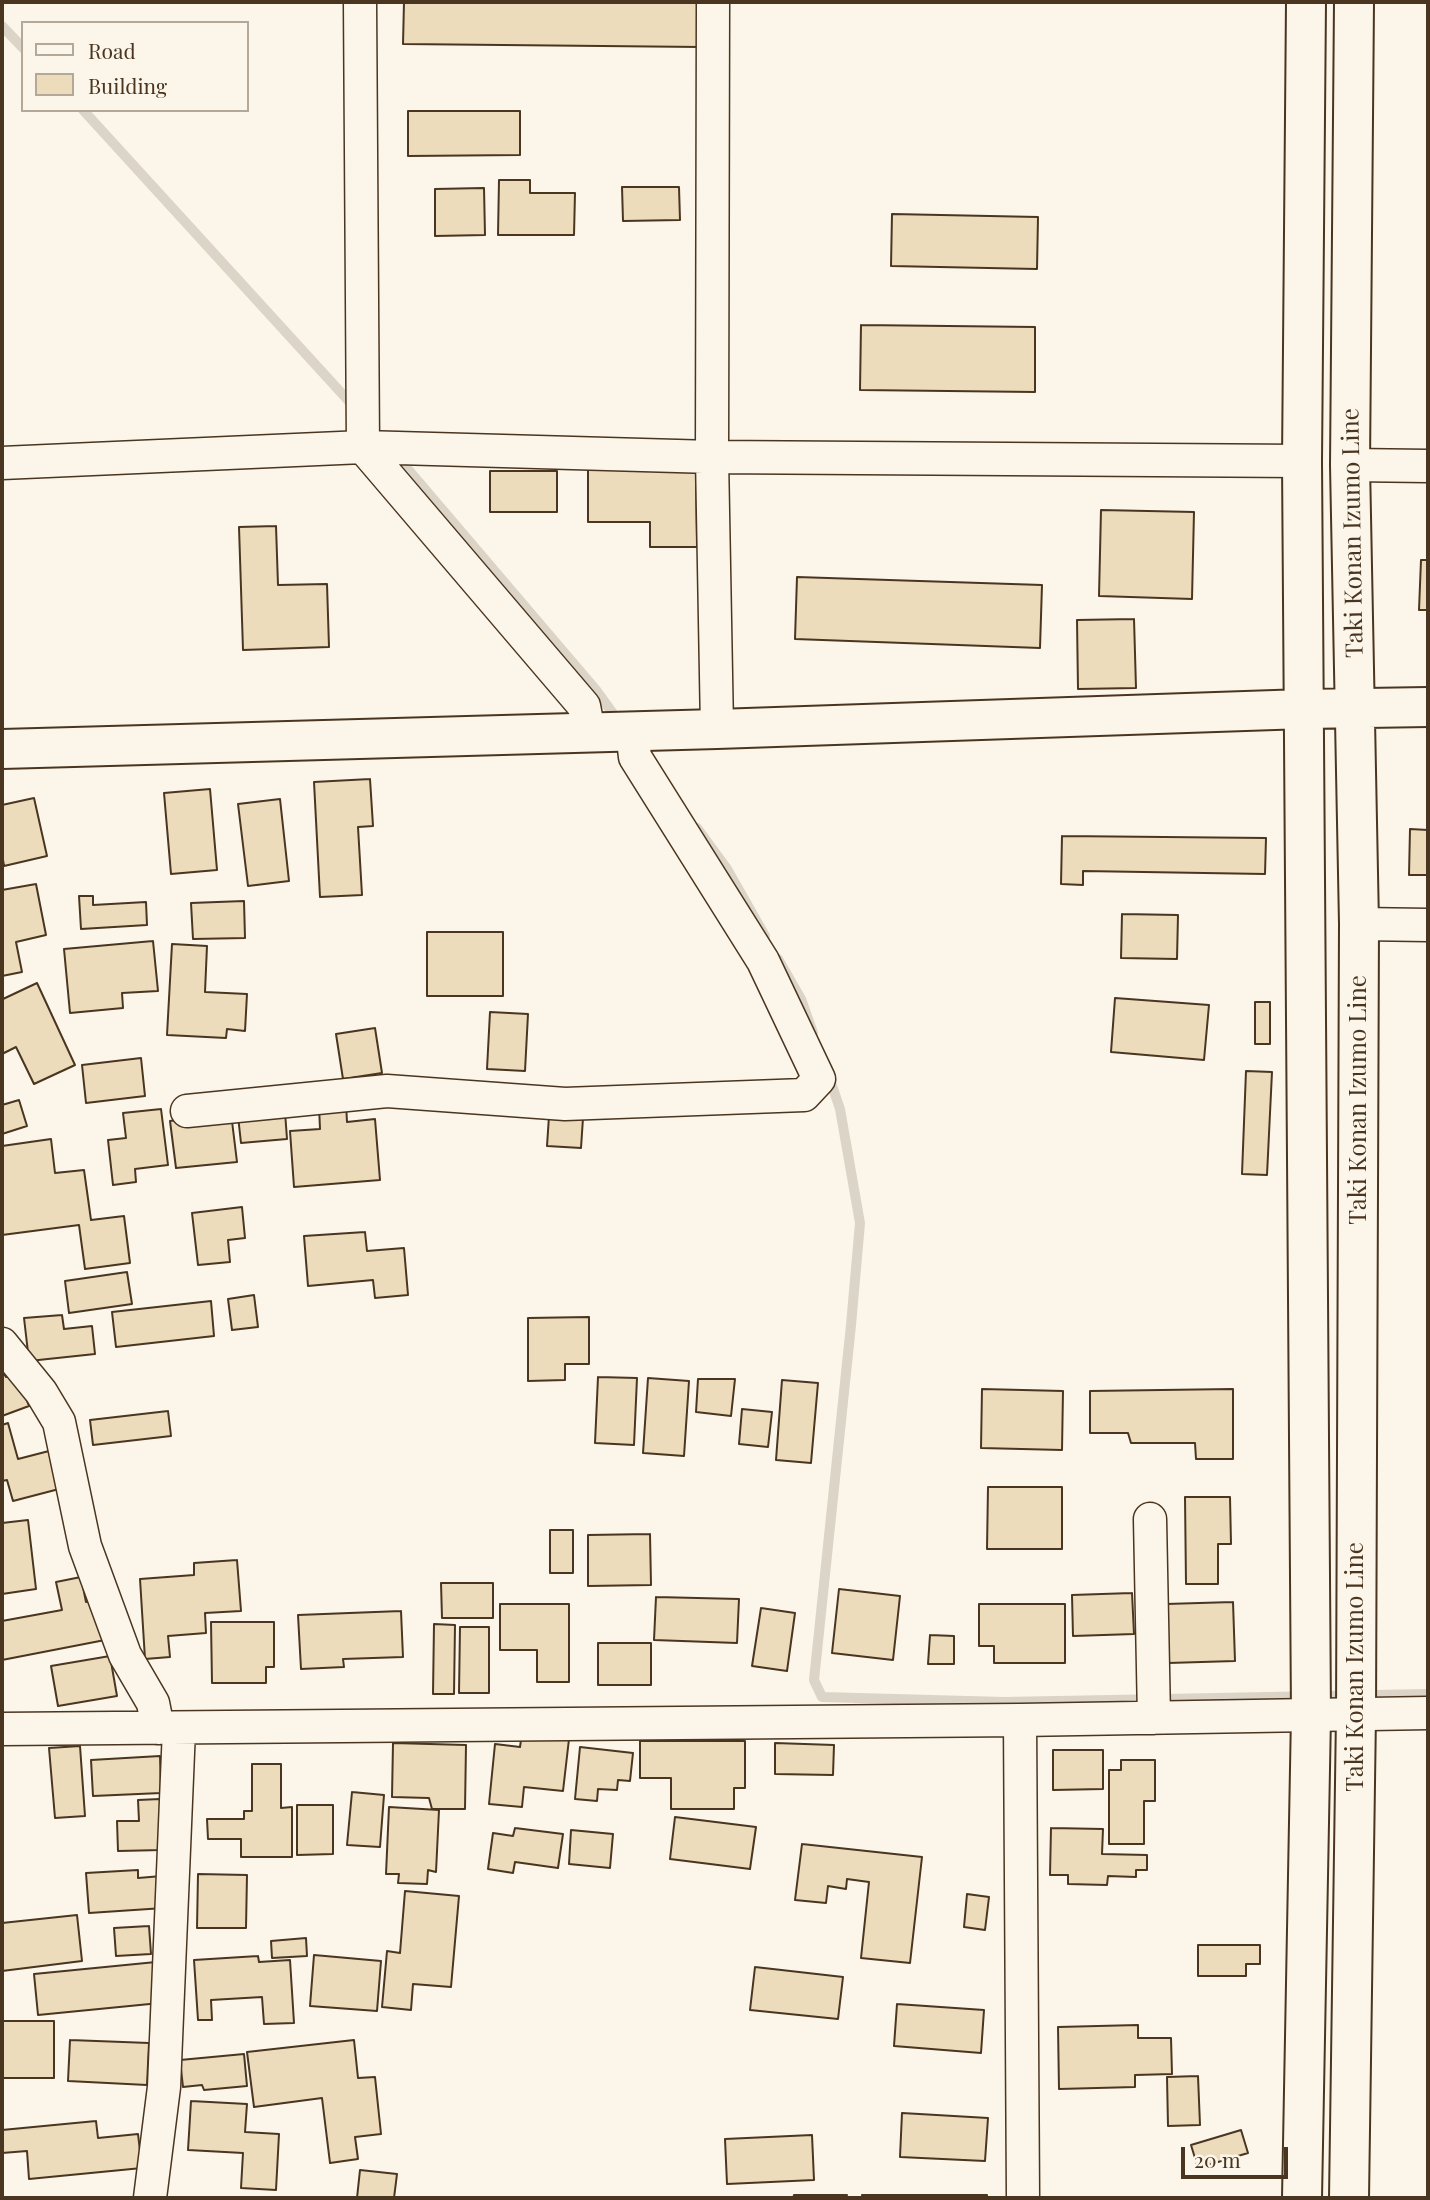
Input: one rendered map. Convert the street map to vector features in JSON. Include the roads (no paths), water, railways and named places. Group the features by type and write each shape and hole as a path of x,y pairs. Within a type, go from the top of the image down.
{"main road":[{"name":"Taki Konan Izumo Line","path":"1302,2198 1311,1715 1302,461 1306,2"},
{"name":"Taki Konan Izumo Line","path":"1349,2198 1356,1714 1359,924 1350,466 1354,2"},
{"path":"2,749 1428,707"}],"street":[{"path":"360,2 363,447 584,706 589,732"},
{"path":"713,2 712,457 717,729"},
{"path":"2,463 363,447 712,457 1302,461"},
{"path":"1350,466 1428,466"},
{"path":"187,1111 387,1091 565,1104 804,1095 819,1079 763,961 635,757 632,731"},
{"path":"1359,924 1428,925"},
{"path":"2,1344 41,1392 59,1422 85,1546 125,1655 168,1728 164,2087 150,2198"},
{"path":"1150,1519 1154,1718"},
{"path":"2,1729 1020,1720 1428,1713"},
{"path":"1020,1720 1023,2198"}],"waterway":[{"path":"2,26 21,46"},
{"path":"85,112 356,409"},
{"path":"394,453 596,690 619,722"},
{"path":"697,828 727,869 765,936"},
{"path":"778,959 801,999 813,1033"},
{"path":"828,1074 840,1109 860,1223 814,1680 822,1697 1004,1702 1428,1694"}]}
